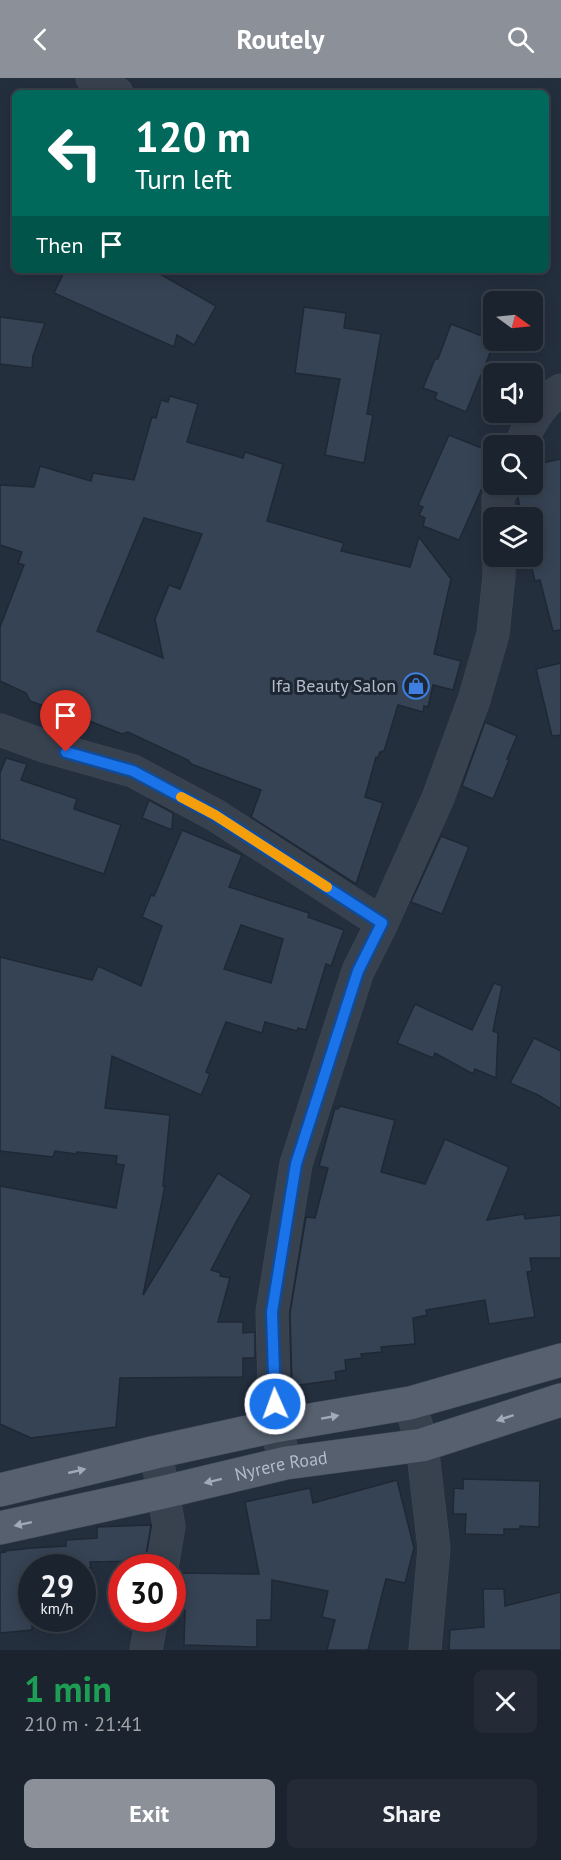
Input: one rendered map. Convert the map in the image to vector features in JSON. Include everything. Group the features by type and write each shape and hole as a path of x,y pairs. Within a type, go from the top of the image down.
{"main road":[{"path":"0,1490 276,1426 410,1402 561,1360"},
{"name":"Nyrere Road","path":"0,1528 286,1463 422,1444 561,1400"}],"street":[{"path":"92,78 110,90"},
{"path":"524,435 529,424 551,396 561,390"},
{"path":"286,1463 276,1426 272,1312 296,1164 358,971 438,798 474,700 493,634 499,567"},
{"path":"0,730 44,746 133,771 215,815 382,923"},
{"path":"410,1402 422,1444 434,1548 425,1650"},
{"path":"156,1452 169,1526 164,1554"},
{"path":"146,1650 149,1632"}],"building":[{"path":"64,273 158,273 216,306 194,345 177,335 174,347 54,293"},
{"path":"304,307 346,313 344,328 381,334 367,414 373,415 364,463 325,455 340,379 295,373"},
{"path":"0,317 45,323 33,356 32,368 0,364"},
{"path":"451,324 483,336 483,351 491,351 486,363 483,363 483,370 466,412 435,399 437,393 423,388 435,359 438,359"},
{"path":"170,396 198,404 187,442 243,458 245,452 283,464 267,521 344,543 341,551 410,567 419,537 451,579 434,654 461,661 453,690 433,685 428,707 424,706 423,712 398,705 384,751 380,752 378,758 376,757 365,797 383,803 356,884 251,817 261,790 191,764 188,760 128,732 122,734 64,711 63,713 30,701 26,693 0,681 0,627 24,565 18,563 22,552 0,545 0,485 34,487 40,466 91,481 93,473 134,480 152,417 156,418 161,400 168,402","holes":["144,518 202,534 180,589 169,585 155,619 163,658 97,631"]},
{"path":"449,435 483,449 483,486 459,540 423,526 425,518 419,515 423,507 418,505"},
{"path":"561,459 561,630 553,631 540,580 535,581 532,567 543,567 543,507 520,507 518,498 519,495 543,495 543,463"},
{"path":"561,663 561,735 552,736 536,669"},
{"path":"485,722 517,736 493,799 462,786"},
{"path":"6,758 27,764 21,780 77,799 74,809 121,825 104,874 0,839 0,773"},
{"path":"149,800 173,813 172,830 142,818"},
{"path":"182,830 242,855 229,887 309,913 308,917 344,930 331,966 326,964 306,1030 298,1028 297,1031 265,1022 262,1033 226,1022 206,1072 210,1074 201,1095 112,1056 105,1108 170,1115 163,1186 165,1186 143,1295 218,1173 252,1195 211,1270 221,1273 220,1276 230,1278 218,1322 243,1322 243,1333 255,1332 255,1358 243,1358 243,1377 120,1378 116,1427 31,1438 0,1424 0,1186 116,1208 124,1165 116,1164 117,1156 55,1151 53,1157 0,1151 0,957 92,980 98,966 141,986 162,926 142,917 151,895 154,896","holes":["241,925 283,939 271,983 224,969"]},
{"path":"441,836 469,847 442,914 411,902"},
{"path":"494,983 502,986 493,1031 498,1033 496,1078 475,1069 473,1074 435,1053 433,1058 397,1043 415,1004 472,1030"},
{"path":"534,1038 561,1051 561,1109 538,1095 510,1083"},
{"path":"340,1106 395,1120 381,1172 425,1184 445,1139 509,1167 487,1220 524,1214 525,1219 561,1215 561,1258 530,1258 532,1271 527,1272 535,1317 489,1324 485,1300 426,1310 427,1315 413,1318 415,1344 381,1347 382,1352 361,1354 362,1358 345,1360 346,1370 335,1372 336,1380 292,1386 290,1313 306,1217 315,1218 328,1168 319,1166 335,1108 338,1109"},
{"path":"463,1479 540,1481 539,1527 520,1526 520,1529 504,1529 504,1535 465,1534 466,1514 453,1514 454,1488 463,1489"},
{"path":"397,1480 414,1548 405,1583 386,1579 368,1650 327,1650 335,1620 322,1617 328,1591 272,1580 271,1620 257,1620 257,1647 184,1645 186,1573 259,1574 245,1502 310,1488 313,1503"},
{"path":"151,1525 146,1554 108,1554 108,1562 96,1562 96,1554 18,1554 18,1631 0,1633 0,1553 66,1546 66,1540 97,1538 97,1527"},
{"path":"483,1589 504,1589 505,1606 561,1592 561,1650 449,1650 450,1630 484,1627"}],"slow traffic":[{"path":"181,797 215,815 327,887"}],"place":[{"name":"Ifa Beauty Salon","path":"416,686"}],"route":[{"path":"66,752 133,771 195,804 382,923 358,971 296,1164 272,1312 275,1404"}]}
